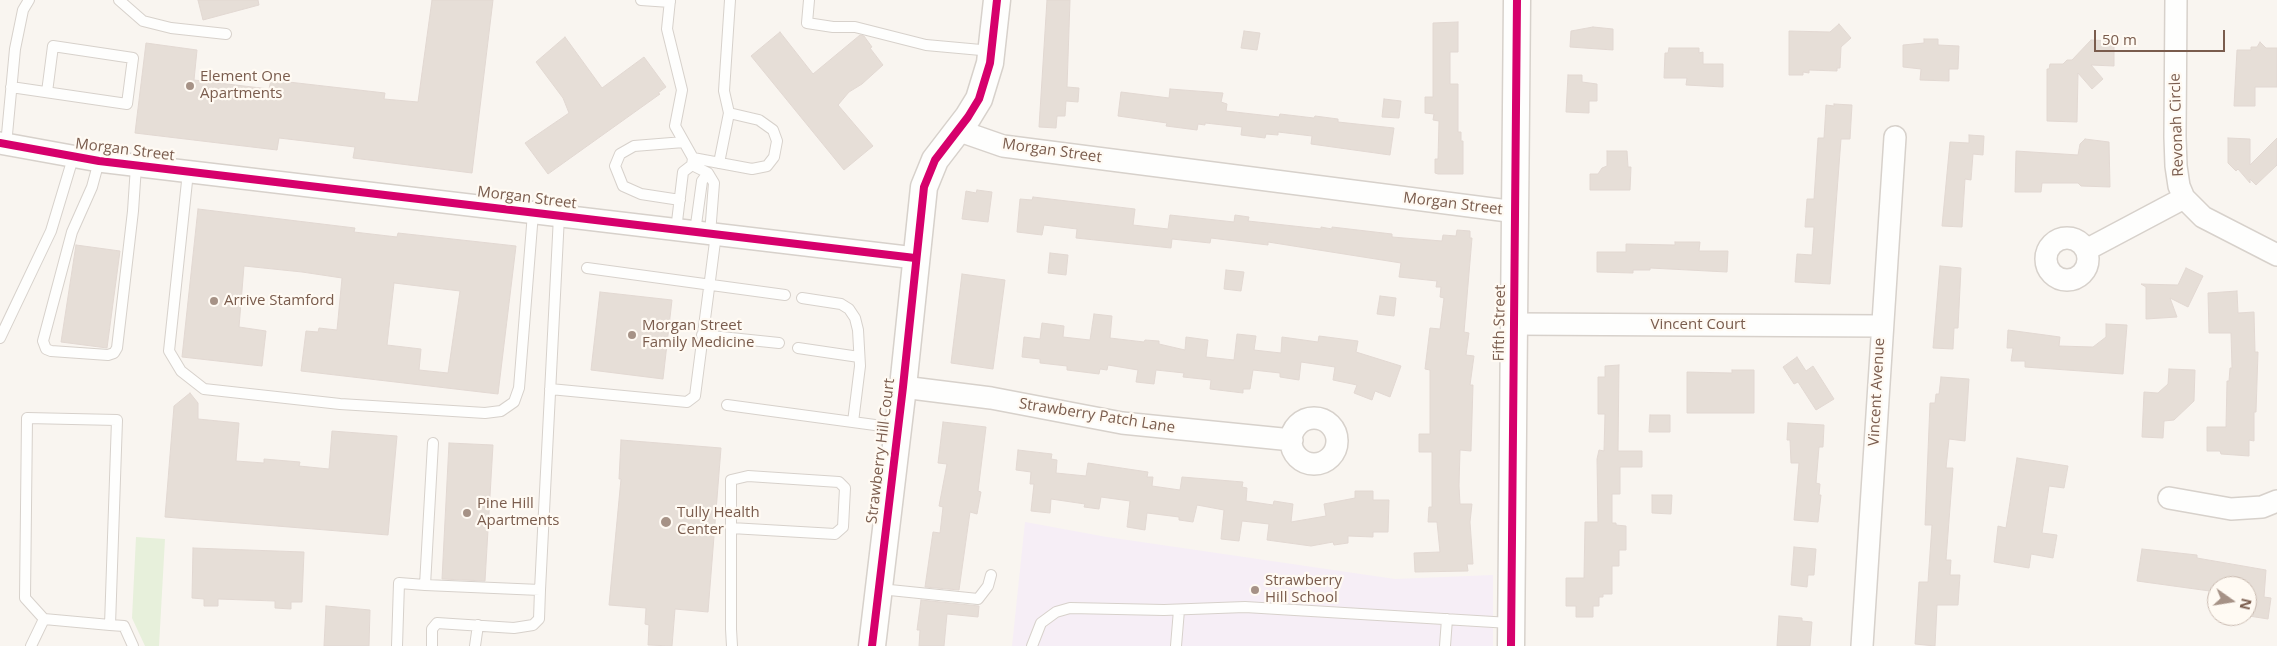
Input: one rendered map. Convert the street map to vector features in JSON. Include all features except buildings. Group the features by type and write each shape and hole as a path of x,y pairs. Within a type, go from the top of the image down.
{"street":[{"path":"915,258 924,188 935,160 968,117 979,98 992,51 997,0"},
{"name":"Fifth Street","path":"1511,635 1517,0"},
{"name":"Revonah Circle","path":"2176,0 2176,166 2177,180 2184,198 2203,217 2277,255"},
{"name":"Morgan Street","path":"957,130 1003,146 1516,212"},
{"name":"Vincent Avenue","path":"1862,646 1895,137"},
{"name":"Morgan Street","path":"3,144 73,158 136,166 915,258"},
{"path":"2086,250 2184,198"},
{"name":"Strawberry Hill Court","path":"872,646 903,387 915,258"},
{"name":"Vincent Court","path":"1514,324 1882,326"},
{"name":"Strawberry Patch Lane","path":"903,387 991,398 1122,423 1292,440"},
{"path":"2169,498 2231,509 2262,507 2277,501"}],"lane":[{"path":"3,144 15,49 23,10 29,0"},
{"path":"119,0 142,21 171,28 226,34"},
{"path":"641,0 670,1 667,29 682,90 675,126 693,162 708,173 714,183 699,232"},
{"path":"719,163 729,113 724,91 730,0"},
{"path":"809,0 808,22 833,27 855,27 926,45 992,51"},
{"path":"11,87 127,104 133,58 53,46 47,92"},
{"path":"699,232 680,200 683,172 693,162 719,163 752,169 767,166 774,157 777,141 773,130 759,120 729,113"},
{"path":"680,200 641,194 624,186 615,166 620,154 634,146 684,142"},
{"path":"0,338 51,232 73,158"},
{"path":"99,161 92,187 72,232 43,341 46,349 51,351 108,355 114,354 117,348 136,166"},
{"path":"188,172 169,351 180,371 204,389 340,404 485,413 501,411 514,402 519,388 533,213"},
{"path":"550,389 687,402 695,396 709,284 699,232 702,181 708,173"},
{"path":"432,646 432,629 437,623 514,628 533,626 538,618 559,216"},
{"path":"587,268 785,295"},
{"path":"802,298 841,304 849,309 858,330 860,357 853,422"},
{"path":"702,335 779,343"},
{"path":"798,348 860,357"},
{"path":"727,405 898,428"},
{"path":"110,625 116,420 27,418 25,598 44,619 110,625 124,626 133,646"},
{"path":"425,585 433,443"},
{"path":"731,528 835,534 843,527 845,488 839,482 748,476 731,480 731,528 732,646"},
{"path":"879,589 978,599 988,586 991,575"},
{"path":"397,646 399,583 540,590"},
{"path":"1032,646 1041,623 1056,612 1070,608 1179,610 1244,607 1447,619 1511,635"},
{"path":"1176,646 1179,610"},
{"path":"31,646 44,619"},
{"path":"1445,646 1447,619"},
{"path":"475,646 478,625"}],"shaded area":[{"name":"Strawberry Hill School","path":"1025,522 1107,537 1395,579 1493,575 1493,646 1012,646"}],"green space":[{"path":"136,537 165,539 159,646 145,646 132,618"}],"cycle path":[{"path":"872,646 903,387 924,187 935,160 968,117 979,99 990,63 997,0"},
{"path":"1511,646 1517,0"},
{"path":"0,143 99,161 915,258"}],"place":[{"name":"Element One Apartments","path":"190,86"},
{"name":"Arrive Stamford","path":"214,301"},
{"name":"Morgan Street Family Medicine","path":"632,335"},
{"name":"Pine Hill Apartments","path":"467,513"},
{"name":"Tully Health Center","path":"666,522"},
{"name":"Strawberry Hill School","path":"1255,590"}]}
